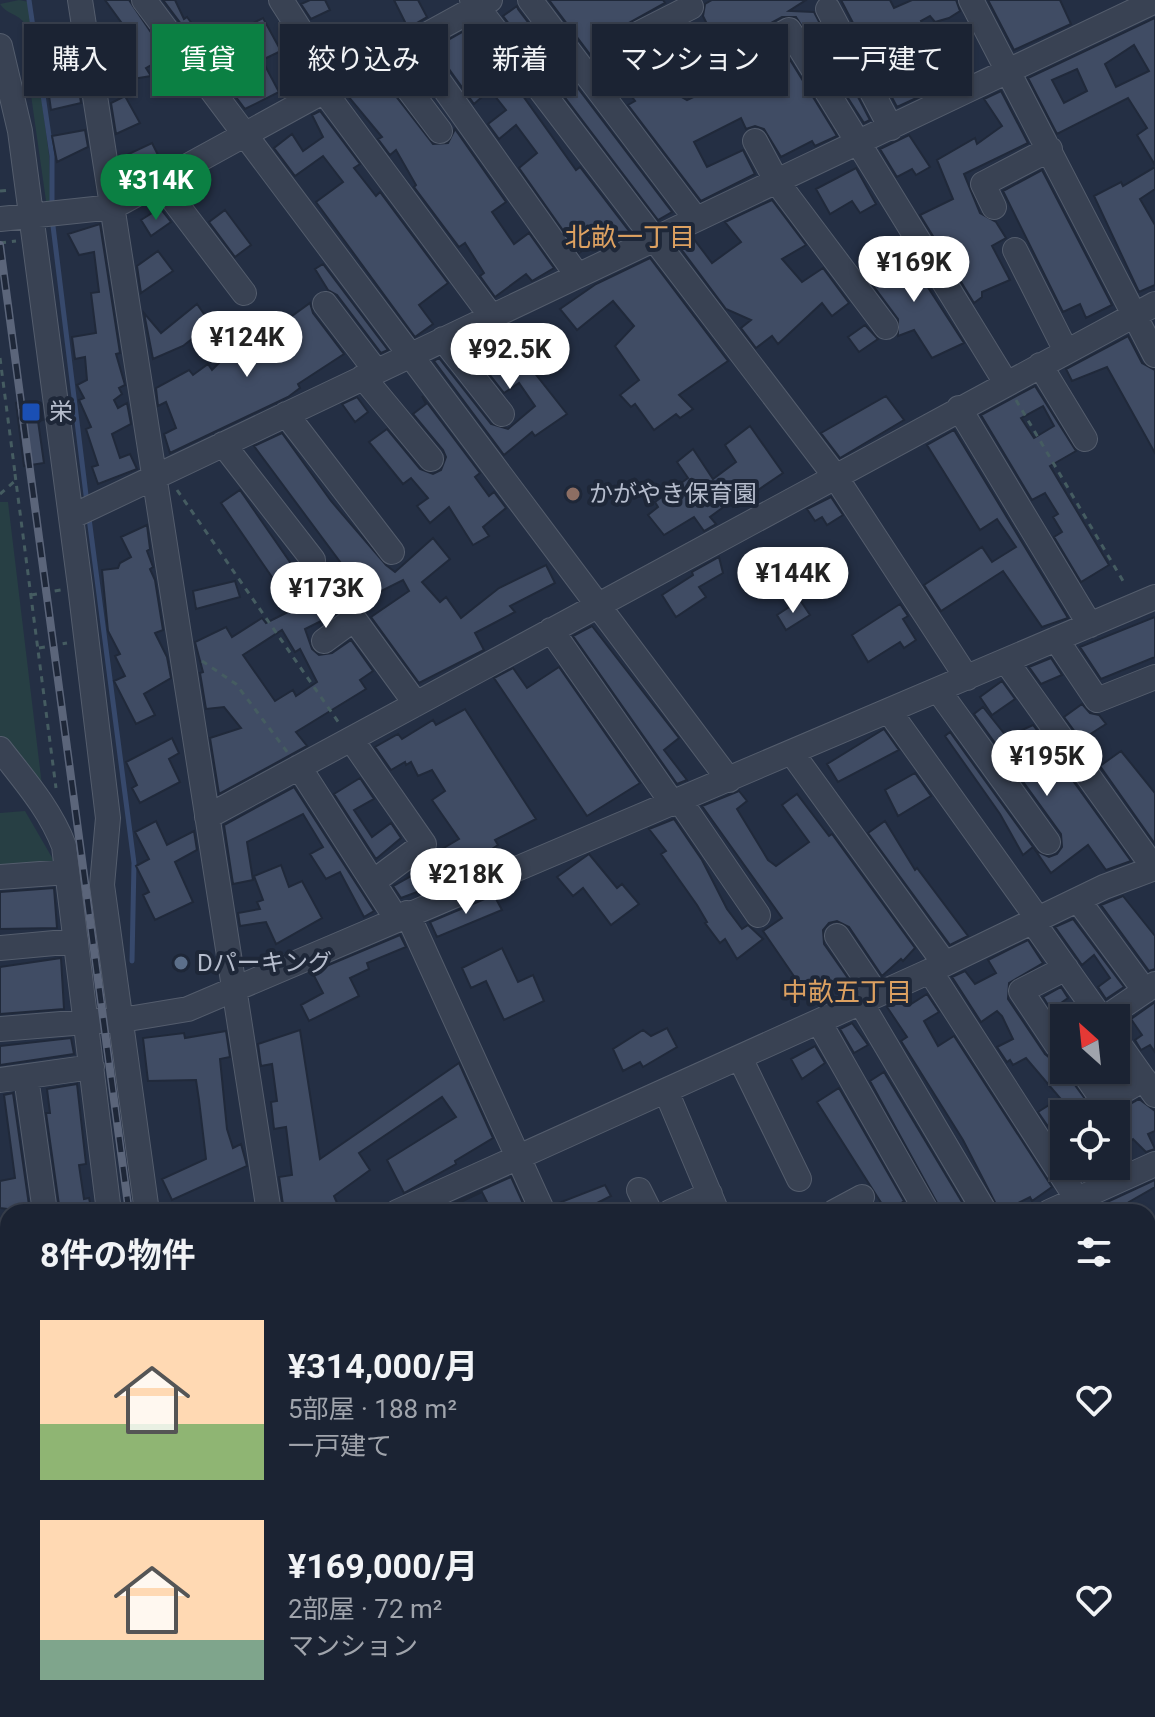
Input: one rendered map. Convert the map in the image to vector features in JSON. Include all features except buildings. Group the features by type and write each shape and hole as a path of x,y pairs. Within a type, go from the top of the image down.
{"street":[{"path":"80,0 158,474 183,666 268,1204"},
{"path":"144,0 407,356 729,780"},
{"path":"281,0 294,24"},
{"path":"530,0 696,219"},
{"path":"971,0 1050,149 1145,310 1155,355"},
{"path":"71,517 1155,1"},
{"path":"444,24 480,2 835,476 964,673"},
{"path":"655,24 694,2"},
{"path":"828,9 891,128"},
{"path":"788,31 1006,383"},
{"path":"0,46 16,102 33,215 108,818 102,885 146,1204"},
{"path":"448,94 577,275"},
{"path":"0,219 113,207 315,96"},
{"path":"336,96 491,316"},
{"path":"414,96 440,131"},
{"path":"755,141 777,182 886,327"},
{"path":"994,207 983,184 1050,149"},
{"path":"159,181 244,293"},
{"path":"1015,250 1066,351"},
{"path":"325,304 369,374 431,459"},
{"path":"207,817 1145,310"},
{"path":"443,339 502,414"},
{"path":"1040,365 1085,439"},
{"path":"959,408 1088,620"},
{"path":"286,414 392,552"},
{"path":"223,444 313,560"},
{"path":"0,1029 119,1019 188,1009 938,690 964,673 1006,661 1143,596"},
{"path":"324,641 354,619 416,704"},
{"path":"551,630 758,915"},
{"path":"1056,639 1097,700 1155,677"},
{"path":"415,1204 938,968 1078,900 1155,868 1006,661"},
{"path":"938,690 1048,842"},
{"path":"889,711 1093,1004"},
{"path":"351,739 424,844 373,882"},
{"path":"0,749 56,824 67,872 108,1204"},
{"path":"792,753 938,968 1067,1204"},
{"path":"299,767 373,882 402,916 540,1204"},
{"path":"0,877 67,872"},
{"path":"1078,900 1150,987 1124,1004"},
{"path":"837,936 981,1204"},
{"path":"0,948 76,941"},
{"path":"1050,1034 1021,991 1066,968"},
{"path":"819,1022 922,1204"},
{"path":"740,1058 799,1179"},
{"path":"1092,1084 1104,1102 1149,1087 1130,1060"},
{"path":"0,1080 92,1067"},
{"path":"26,1077 44,1204"},
{"path":"666,1091 714,1203"},
{"path":"1072,1204 1153,1168"},
{"path":"849,1204 862,1197"}],"path":[{"path":"0,358 54,794"},
{"path":"1006,383 1143,596"},
{"path":"0,494 12,486 15,474"},
{"path":"158,474 351,739"},
{"path":"31,595 65,589"},
{"path":"38,648 71,643"},
{"path":"183,666 204,660 236,684 299,767"}],"green space":[{"path":"19,0 29,2 32,24 25,24 0,4"},
{"path":"31,96 41,96 49,155 51,207 47,208"},
{"path":"0,502 8,502 43,794 0,739"},
{"path":"25,811 54,861 0,870 0,813"}],"waterway":[{"path":"29,0 52,156 52,205"},
{"path":"53,226 87,503"},
{"path":"89,518 134,863 132,961"}],"railway":[{"path":"0,245 128,1204"}],"place":[{"name":"栄","path":"31,412"},
{"name":"かがやき保育園","path":"573,494"},
{"name":"Dパーキング","path":"181,963"}],"district":[{"name":"北畝一丁目","path":"630,237"},
{"name":"中畝五丁目","path":"847,992"}]}
